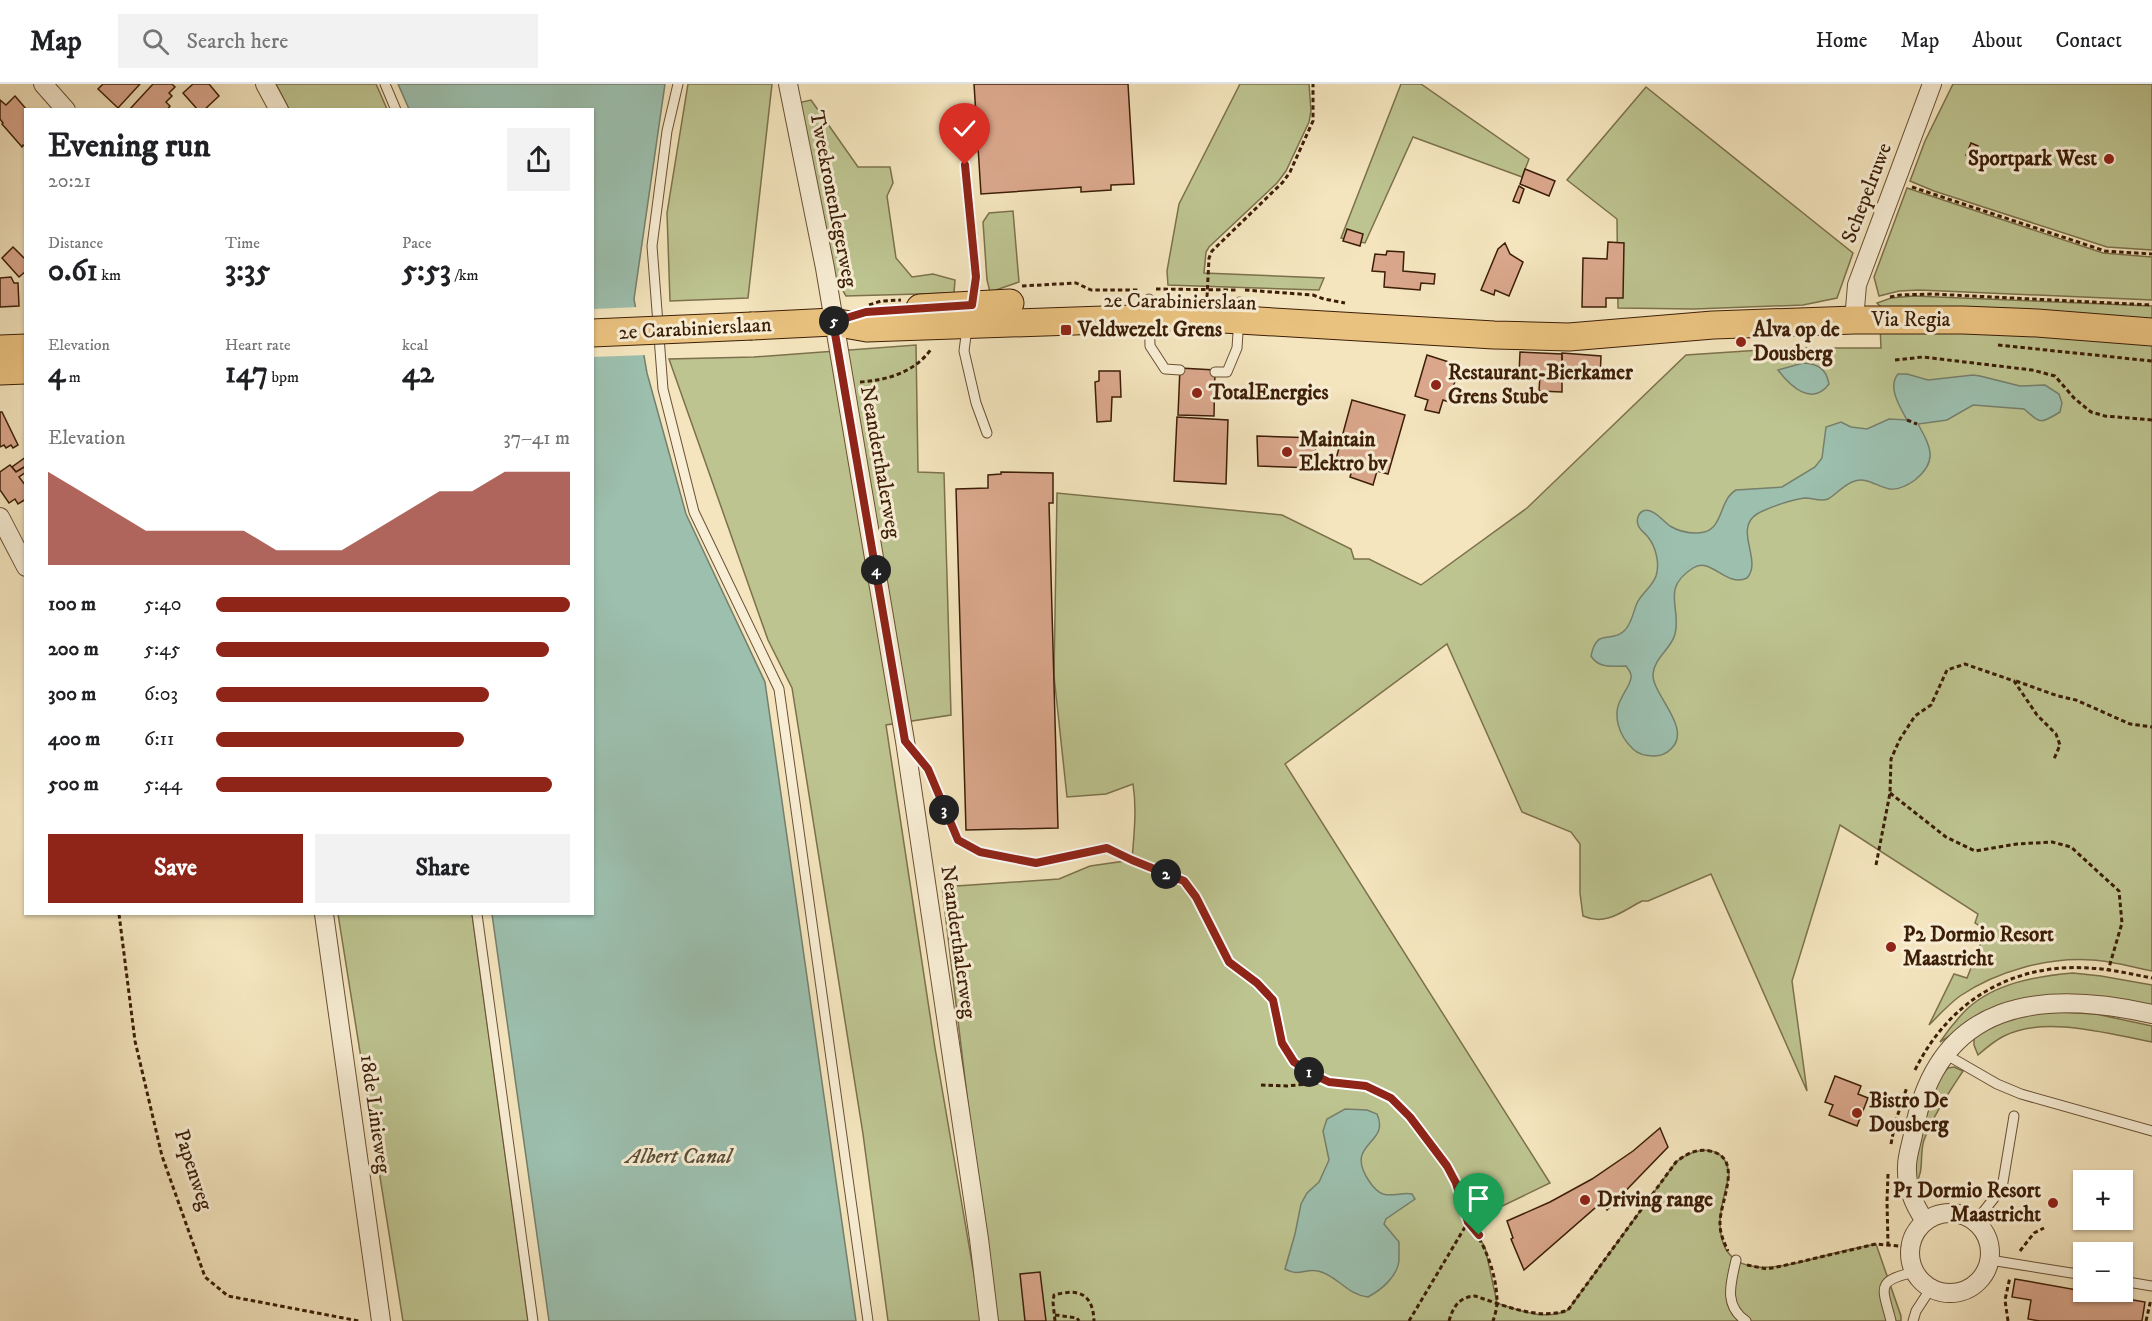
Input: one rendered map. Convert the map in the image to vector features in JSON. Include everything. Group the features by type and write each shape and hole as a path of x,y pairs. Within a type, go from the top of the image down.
{"main road":[{"name":"2e Carabinierslaan","path":"594,333 833,322 866,312 970,314 1149,308 1240,310 1523,329"},
{"name":"Via Regia","path":"1523,329 1670,328 1854,320 1973,320 2152,332"},
{"path":"0,349 24,348"},
{"path":"0,371 24,370"}],"street":[{"path":"43,84 64,108"},
{"path":"265,84 278,108"},
{"name":"Tweekronenlegerweg","path":"788,84 825,268 833,322"},
{"name":"Schepelruwe","path":"1854,320 1857,285 1932,84"},
{"name":"Neanderthalerweg","path":"833,322 905,741 979,1239 989,1321"},
{"path":"0,517 24,563"},
{"name":"18de Linieweg","path":"324,915 381,1321"},
{"path":"1925,1221 1913,1200 1906,1165 1917,1118 1926,1093 1945,1054 1968,1032 1987,1019 2024,1007 2053,1003 2126,1009 2152,1014"},
{"path":"1952,1212 1976,1221 1989,1240 1990,1260 1986,1272 1978,1282 1967,1289 1949,1292 1931,1288 1922,1281 1915,1272 1910,1247 1918,1228 1933,1216 1952,1212"}],"lane":[{"path":"385,84 395,108"},
{"path":"678,84 668,131 652,246 663,389 694,512 779,689 868,1321"},
{"path":"965,165 976,277 964,351 976,403 987,433"},
{"path":"1149,308 1150,346 1165,369 1180,370"},
{"path":"1215,372 1227,372 1238,348 1240,310"},
{"path":"477,915 532,1321"},
{"path":"1945,1054 1997,1084 2021,1094 2152,1131"},
{"path":"1976,1221 2001,1188 2014,1116"},
{"path":"1736,1260 1730,1289 1732,1307 1738,1316 1746,1321"},
{"path":"1990,1260 2073,1273"},
{"path":"1891,1321 1883,1298 1886,1285 1899,1275 1915,1272"},
{"path":"2133,1283 2152,1286"},
{"path":"1913,1321 1916,1311 1931,1288"}],"path":[{"path":"1313,84 1313,121 1290,172 1283,182 1212,250 1209,258 1208,288 1312,294 1324,299 1356,303"},
{"path":"1895,181 2105,251 2152,254"},
{"path":"1989,344 2152,361"},
{"path":"843,383 874,381 894,376 910,369 927,356 933,347"},
{"path":"1895,360 1923,357 2032,370 2055,376 2074,398 2091,412 2105,416 2152,420"},
{"path":"1907,420 1917,424"},
{"path":"1876,865 1890,793 1891,759 1915,716 1931,705 1947,670 1965,664 2076,700 2130,724 2152,728"},
{"path":"2014,681 2037,715 2056,734 2060,745 2054,759"},
{"path":"905,741 928,769 958,840 980,852 1036,863 1107,848 1184,881 1196,897 1229,962 1257,983 1273,1000 1282,1043 1294,1062 1329,1082"},
{"path":"1890,793 1946,837 1975,851 2018,844 2052,842 2071,847 2120,891 2122,923 2108,970"},
{"name":"Papenweg","path":"119,915 135,1041 162,1156 205,1277 228,1296 359,1321"},
{"path":"1261,1085 1287,1086 1329,1082 1366,1086 1391,1098 1410,1117 1447,1166 1456,1183 1468,1222 1485,1247 1497,1303 1493,1321"},
{"path":"1449,1321 1456,1304 1474,1296 1522,1312 1554,1315 1568,1310 1676,1162 1684,1156 1702,1150 1719,1154 1727,1164 1729,1175 1719,1221 1720,1229 1728,1250 1736,1260 1744,1264 1767,1269 1876,1244 1910,1247"},
{"path":"1409,1321 1468,1222"},
{"path":"1055,1321 1054,1295 1067,1292 1077,1292 1088,1298 1094,1311 1094,1321"},
{"path":"2146,1321 2152,1293"},
{"path":"1055,1315 1077,1318 1079,1321"}],"green space":[{"path":"276,84 376,84 387,108 288,108"},
{"path":"688,84 772,84 748,298 670,301 667,213"},
{"path":"1240,84 1309,84 1311,111 1309,122 1286,171 1277,183 1209,247 1206,252 1204,273 1324,278 1319,290 1168,285 1167,271 1179,204"},
{"path":"1401,84 1421,84 1529,159 1522,177 1413,137 1365,243 1341,238"},
{"path":"1953,84 2152,84 2152,250 2107,247 1934,191 1910,181 1925,141"},
{"path":"1646,87 1853,253 1837,298 1803,305 1694,309 1618,308 1617,219 1567,180"},
{"path":"811,100 858,167 890,167 893,183 887,196 896,258 912,277 933,274 955,280 954,293 846,296 833,274 798,103"},
{"path":"1907,188 2103,253 2152,257 2152,300 1919,290 1899,291 1879,296 1874,277"},
{"path":"1013,211 1019,282 990,292 983,222 989,213"},
{"path":"1914,296 2152,306 2152,324 1883,309 1877,303 1891,298"},
{"path":"1880,325 2152,342 2152,971 2092,960 2041,963 2006,973 1974,987 1956,999 1929,1025 1954,974 1967,978 1986,930 1975,923 1978,914 1840,825 1792,981 1807,1091 1711,874 1648,901 1642,901 1606,919 1591,919 1583,916 1580,893 1580,844 1571,832 1522,812 1447,644 1285,764 1550,1183 1469,1222 1485,1247 1497,1303 1542,1315 1568,1310 1676,1162 1692,1153 1709,1150 1722,1157 1727,1165 1729,1175 1720,1225 1724,1245 1733,1258 1746,1265 1780,1266 1876,1244 1901,1321 996,1321 942,887 1059,879 1090,866 1132,860 1134,841 1133,784 1106,794 1067,797 1054,676 1057,493 1282,515 1351,549 1354,559 1369,559 1421,585 1527,508 1686,355 1793,348 1881,348"},
{"path":"916,345 918,472 944,473 951,715 886,725 935,1048 982,1321 888,1321 863,1134 792,688 768,640 669,359 754,357"},
{"path":"338,915 472,915 528,1321 403,1321"},
{"path":"2073,973 2152,985 2152,1007 1982,1015 1940,1042 1967,1009 1990,993 2017,982"},
{"path":"2059,1012 2096,1014 2152,1026 2152,1042 2077,1028 2038,1027 2004,1036 1978,1055 1974,1045 1974,1036 1999,1022 2033,1014"},
{"path":"1954,1067 1963,1071 1942,1104 1924,1140 1920,1174 1915,1185 1912,1164 1937,1080 1948,1068"}],"water":[{"name":"Albert Canal","path":"398,84 665,84 634,299 647,373 686,514 765,682 856,1321 549,1321 492,915 594,915 594,108 409,108"},
{"path":"1803,363 1813,364 1823,371 1829,384 1822,391 1816,394 1802,392 1778,370"},
{"path":"1898,374 1928,380 1973,375 2020,386 2045,385 2059,394 2062,403 2060,412 2040,421 2024,409 1973,405 1947,420 1918,424 1929,446 1930,460 1923,473 1909,484 1890,489 1860,480 1847,484 1828,499 1800,499 1780,504 1757,514 1750,520 1748,528 1752,563 1747,578 1732,579 1700,565 1683,576 1677,584 1674,599 1675,634 1656,663 1653,674 1658,692 1675,722 1677,741 1671,749 1661,755 1648,756 1635,751 1624,738 1617,718 1618,705 1630,681 1630,672 1626,666 1602,665 1591,656 1600,639 1619,635 1627,628 1637,603 1656,576 1658,566 1656,556 1651,541 1638,525 1639,514 1646,510 1650,511 1679,530 1692,533 1705,532 1716,523 1730,495 1736,490 1782,487 1815,467 1822,458 1826,427 1841,422 1851,427 1867,429 1889,419 1907,420 1894,391"},
{"path":"1345,1109 1367,1110 1377,1114 1380,1124 1378,1132 1361,1158 1362,1168 1372,1185 1383,1194 1412,1194 1415,1199 1386,1219 1384,1224 1399,1242 1398,1267 1388,1282 1368,1297 1354,1293 1325,1273 1313,1270 1294,1272 1285,1269 1301,1204 1307,1193 1319,1182 1329,1160 1323,1131 1327,1119"}],"pier":[{"path":"638,307 647,355 594,357 594,309"}],"building":[{"path":"103,84 140,84 118,108 98,89"},
{"path":"153,84 172,84 175,87 169,93 172,96 166,102 170,106 168,108 131,108"},
{"path":"193,84 209,84 219,96 206,108 196,108 183,93"},
{"path":"974,84 1128,84 1134,184 1111,185 1111,190 1081,192 1081,187 981,194"},
{"path":"15,96 25,108 24,146 22,147 0,119 0,100 6,105"},
{"path":"1971,143 1978,146 1973,158 1966,155"},
{"path":"1525,169 1555,181 1549,196 1520,184"},
{"path":"1519,186 1524,189 1519,203 1513,201"},
{"path":"1347,229 1363,234 1360,246 1343,241"},
{"path":"1608,242 1624,243 1623,298 1606,298 1606,307 1582,307 1583,258 1607,259"},
{"path":"1505,243 1510,254 1523,262 1509,296 1495,290 1494,295 1481,290 1498,249"},
{"path":"13,247 24,258 24,273 19,277 2,258"},
{"path":"1387,251 1404,252 1403,271 1435,274 1434,284 1421,283 1420,290 1384,287 1385,272 1372,271 1375,254 1386,255"},
{"path":"11,277 14,283 18,283 19,306 0,307 0,278"},
{"path":"1520,352 1562,354 1562,392 1539,391 1540,375 1519,374"},
{"path":"1562,353 1601,356 1600,379 1563,378"},
{"name":"Restaurant-Bierkamer Grens Stube","path":"1427,355 1452,363 1450,372 1457,374 1449,402 1443,400 1439,413 1425,410 1428,400 1415,396"},
{"name":"TotalEnergies","path":"1180,368 1215,370 1214,416 1178,415"},
{"path":"1099,371 1120,371 1121,397 1112,397 1111,421 1097,422 1095,382 1099,381"},
{"path":"1352,400 1405,415 1388,474 1377,471 1373,485 1350,477 1353,467 1345,465 1346,461 1336,459"},
{"path":"0,412 18,445 13,448 11,445 6,448 4,445 0,447"},
{"path":"1177,417 1228,420 1226,484 1174,481"},
{"name":"Maintain Elektro bv","path":"1257,436 1316,438 1315,468 1258,466"},
{"path":"24,458 24,467 16,472 12,467"},
{"path":"10,465 16,472 24,467 24,473 19,477 24,483 24,500 18,504 15,499 9,503 0,490 0,472"},
{"path":"1001,472 1053,473 1053,503 1049,503 1058,828 966,830 956,489 988,488 988,475 1001,474"},
{"path":"1835,1076 1861,1086 1858,1094 1868,1098 1857,1126 1829,1115 1833,1105 1825,1102"},
{"name":"Driving range","path":"1660,1128 1668,1147 1607,1210 1602,1202 1524,1270 1511,1239 1513,1238 1507,1221 1550,1202 1592,1179 1633,1151"},
{"path":"1040,1272 1046,1321 1025,1321 1020,1274"},
{"path":"2015,1279 2073,1289 2073,1302 2133,1302 2133,1300 2145,1302 2142,1321 2040,1321 2028,1319 2031,1300 2012,1297"}],"place":[{"name":"Sportpark West","path":"2109,159"},
{"name":"Veldwezelt Grens","path":"1066,330"},
{"name":"Alva op de Dousberg","path":"1741,342"},
{"name":"Restaurant-Bierkamer Grens Stube","path":"1436,385"},
{"name":"TotalEnergies","path":"1197,393"},
{"name":"Maintain Elektro bv","path":"1287,452"},
{"name":"P2 Dormio Resort Maastricht","path":"1891,947"},
{"name":"Bistro De Dousberg","path":"1857,1113"},
{"name":"Driving range","path":"1585,1200"},
{"name":"P1 Dormio Resort Maastricht","path":"2053,1203"}],"route":[{"path":"965,165 976,277 972,305 866,312 833,322 905,741 928,769 958,840 980,852 1036,863 1107,848 1184,881 1196,897 1229,962 1257,983 1273,1000 1282,1043 1294,1062 1329,1082 1366,1086 1391,1098 1410,1117 1447,1166 1456,1183 1468,1222 1479,1235"}]}
